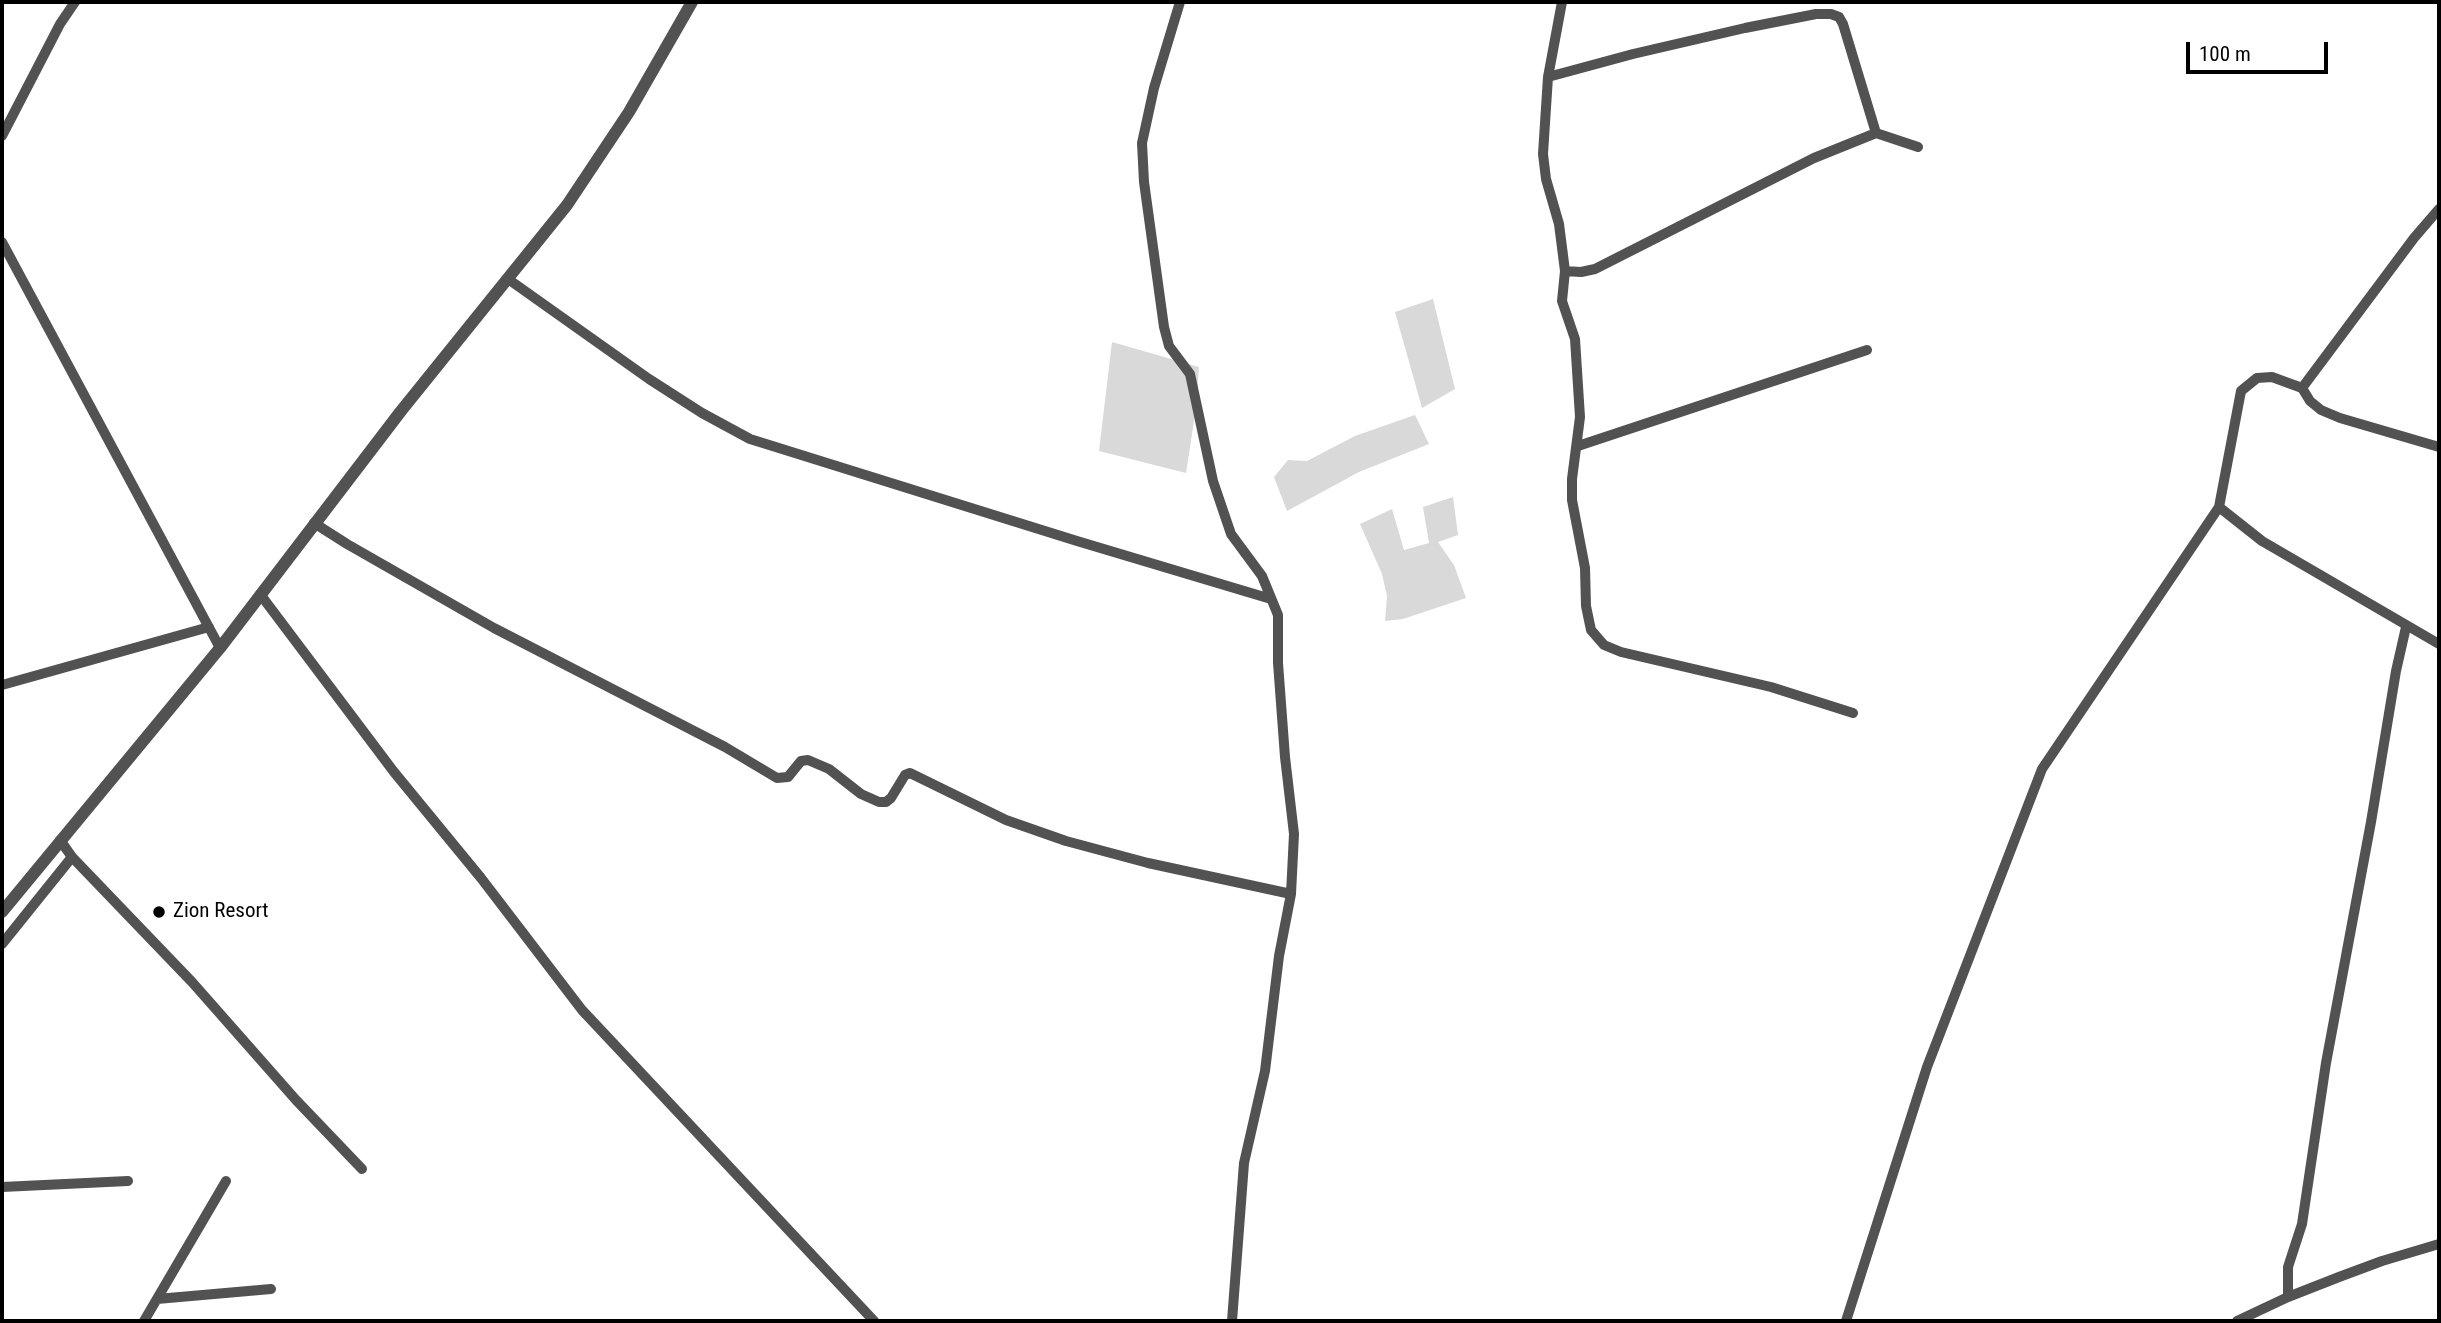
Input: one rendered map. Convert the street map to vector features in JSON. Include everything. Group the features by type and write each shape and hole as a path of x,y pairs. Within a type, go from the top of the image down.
{"street":[{"path":"2,136 60,24 75,2"},
{"path":"2,912 220,649 314,523 567,205 662,58 692,2"},
{"path":"1180,2 1154,88 1142,142 1144,182 1164,327 1170,346 1190,374 1213,481 1231,534 1262,576 1278,615 1278,663 1294,834 1291,894 1279,956 1265,1072 1244,1163 1233,1321"},
{"path":"1562,2 1548,77 1543,154 1546,179 1559,224 1566,271 1562,301 1574,339 1580,391 1572,500 1585,568 1591,630 1604,645 1621,652 1771,687 1853,713"},
{"path":"1548,77 1758,25 1816,14 1830,14 1839,17 1843,24 1877,132"},
{"path":"1566,271 1595,269 1814,158 1877,132 1918,147"},
{"path":"2302,387 2414,238 2439,209"},
{"path":"2,242 220,649"},
{"path":"508,279 670,393 750,439 1271,599"},
{"path":"1578,446 1867,350"},
{"path":"1846,1321 1927,1067 2042,769 2219,507 2241,391 2257,378 2272,377 2302,387 2310,401 2321,410 2340,418 2439,447"},
{"path":"2219,507 2262,541 2439,644"},
{"path":"314,523 494,628 725,747 778,778 788,777 801,761 808,760 829,769 861,794 879,802 886,802 905,775 910,773 1006,820 1066,841 1148,863 1291,894"},
{"path":"260,594 394,772 481,878 582,1010 874,1321"},
{"path":"2,685 209,627"},
{"path":"2288,1297 2288,1267 2302,1224 2326,1063 2406,627"},
{"path":"60,840 72,858 192,982 296,1100 362,1169"},
{"path":"2,944 72,858"},
{"path":"2,1187 128,1181"},
{"path":"144,1321 226,1181"},
{"path":"2237,1321 2288,1297 2382,1261 2439,1244"},
{"path":"157,1299 271,1289"}],"shaded area":[{"path":"1433,299 1455,389 1422,408 1395,312"},
{"path":"1112,342 1199,367 1186,473 1099,451"},
{"path":"1415,415 1429,444 1359,472 1287,511 1274,477 1288,460 1307,461 1355,436"},
{"path":"1453,497 1458,535 1438,542 1454,565 1466,598 1403,619 1385,621 1387,596 1382,574 1360,524 1392,509 1404,550 1429,543 1423,507"}],"place":[{"name":"Zion Resort","path":"159,912"}]}
